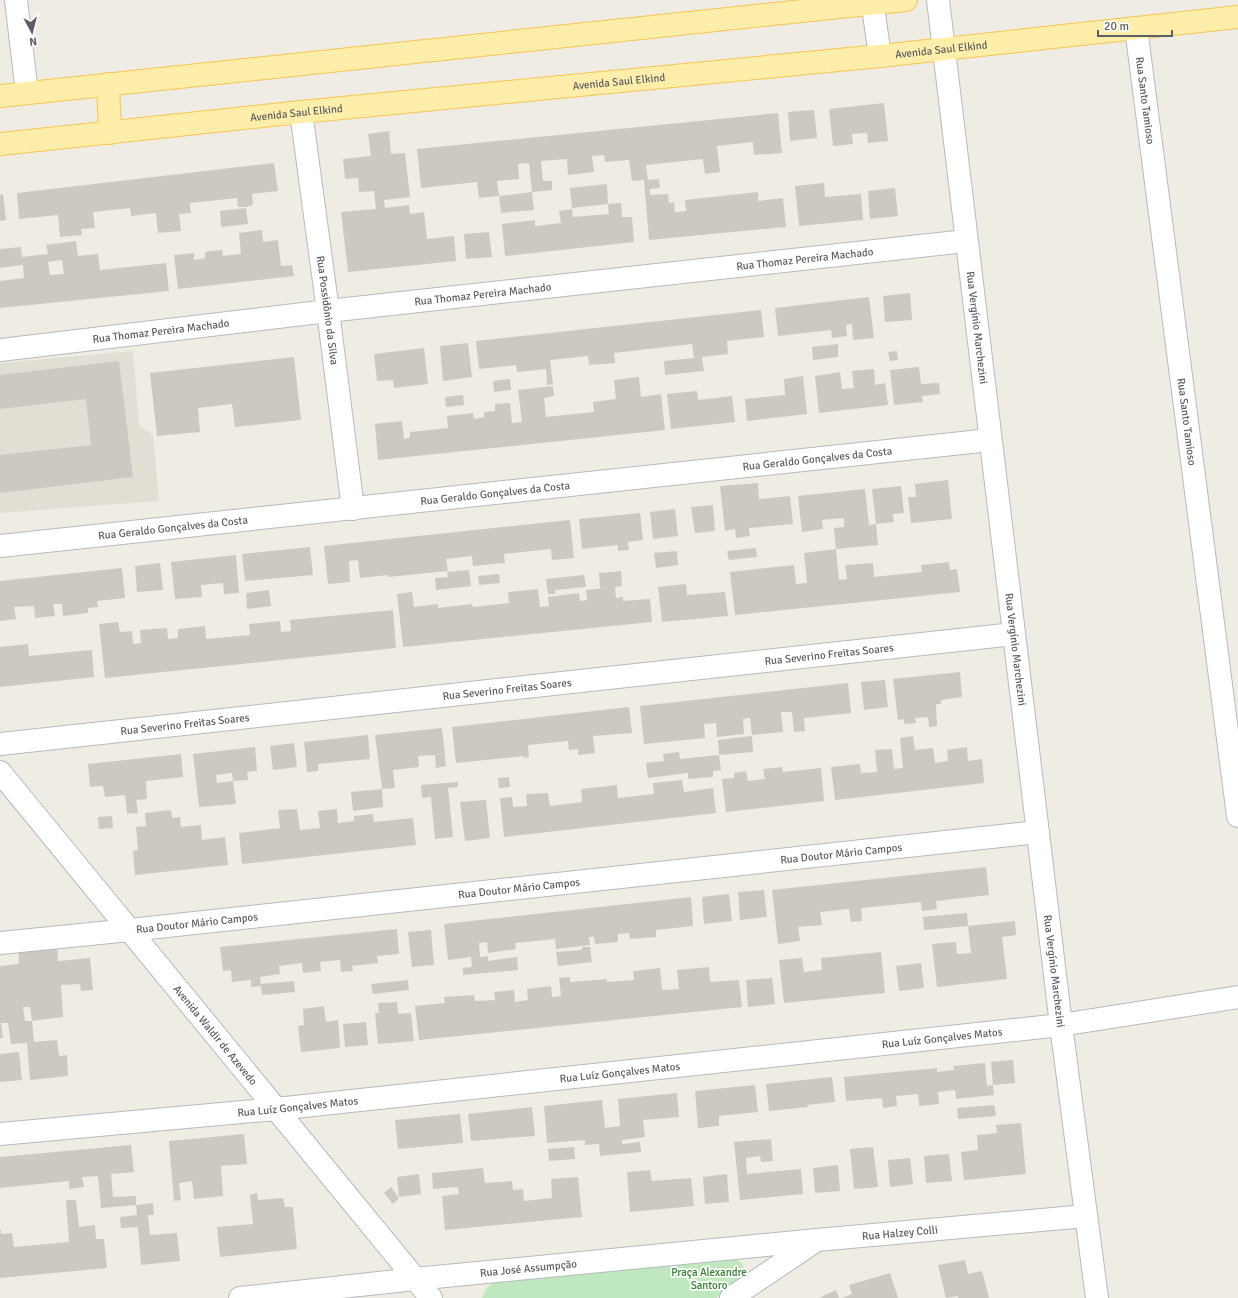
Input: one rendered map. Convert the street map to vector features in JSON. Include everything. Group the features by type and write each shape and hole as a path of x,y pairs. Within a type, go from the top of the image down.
{"main road":[{"path":"0,96 872,2 906,0"},
{"name":"Avenida Saul Elkind","path":"0,144 301,112 880,56 1238,17"},
{"path":"108,84 110,133"}],"street":[{"path":"16,0 27,93"},
{"name":"Rua Vergínio Marchezini","path":"938,0 1061,1025 1097,1298"},
{"path":"872,2 880,56"},
{"name":"Rua Santo Tamioso","path":"1136,28 1238,816"},
{"name":"Rua Possidônio da Silva","path":"301,112 328,311 352,509"},
{"name":"Rua Thomaz Pereira Machado","path":"0,350 328,311 966,241"},
{"name":"Rua Geraldo Gonçalves da Costa","path":"0,546 990,440"},
{"name":"Rua Severino Freitas Soares","path":"0,744 1014,634"},
{"name":"Avenida Waldir de Azevedo","path":"0,772 431,1298"},
{"name":"Rua Doutor Mário Campos","path":"0,943 1038,832"},
{"name":"Rua Luíz Gonçalves Matos","path":"0,1134 276,1109 1061,1025 1238,997"},
{"name":"Rua Halzey Colli","path":"731,1298 817,1240 1086,1216"},
{"name":"Rua José Assumpção","path":"240,1298 415,1279 817,1240"}],"shaded area":[{"path":"133,351 139,425 153,435 159,501 0,513 0,363"}],"green space":[{"name":"Praça Alexandre Santoro","path":"733,1257 741,1263 744,1269 744,1274 735,1285 716,1298 482,1298 486,1289 493,1282"}],"building":[{"path":"884,103 888,141 868,143 867,133 852,134 853,144 833,146 829,109"},
{"path":"814,110 817,138 790,141 788,112"},
{"path":"778,113 782,153 754,155 753,142 717,146 720,172 705,174 703,159 646,165 648,180 659,179 660,188 650,189 650,195 668,194 669,203 674,202 675,212 686,211 685,200 758,192 758,201 783,198 786,227 649,240 644,180 632,181 629,160 605,162 604,155 592,156 594,172 568,175 567,159 541,161 543,181 552,181 552,190 532,192 529,163 518,164 519,179 497,181 499,196 479,198 477,182 421,188 417,149"},
{"path":"389,131 391,154 405,153 410,197 384,200 385,208 409,205 410,214 424,212 427,239 454,236 456,261 348,272 341,212 376,209 374,191 359,192 358,178 345,179 343,159 371,156 368,134"},
{"path":"274,163 278,191 252,194 253,205 246,207 238,207 237,198 190,203 191,213 179,214 181,231 158,233 156,213 131,216 130,208 93,212 95,228 81,229 82,235 60,237 58,215 19,219 17,193"},
{"path":"824,183 825,197 861,194 863,220 799,226 795,186"},
{"path":"607,184 608,204 572,208 570,188"},
{"path":"895,188 898,216 870,219 868,191"},
{"path":"532,192 534,210 501,213 499,196"},
{"path":"3,194 6,220 0,221 0,195"},
{"path":"621,203 622,217 632,217 634,242 505,256 502,224 535,220 535,226 561,223 559,211 572,209 573,217 609,214 608,204"},
{"path":"246,208 248,224 221,227 220,211"},
{"path":"262,230 263,242 278,240 281,266 292,265 294,276 178,289 174,255 194,253 194,260 205,258 205,252 211,251 222,250 223,256 241,254 239,233"},
{"path":"489,232 492,257 466,259 464,234"},
{"path":"76,241 78,256 98,254 100,270 166,263 169,291 0,308 0,281 24,278 23,265 0,268 0,249 21,247 22,257 48,254 46,245","holes":["62,260 64,274 50,275 48,262"]},
{"path":"910,293 912,320 885,322 883,296"},
{"path":"869,297 874,338 853,340 852,324 846,325 847,336 832,338 831,330 778,336 775,308"},
{"path":"761,310 764,337 727,341 728,354 702,357 704,371 665,375 664,361 694,358 692,344 614,353 615,363 589,365 588,356 550,360 553,384 547,385 546,369 517,372 516,365 479,369 476,341"},
{"path":"468,343 472,377 443,381 440,346"},
{"path":"838,344 838,357 813,360 812,347"},
{"path":"424,348 428,384 394,388 393,380 377,381 374,354"},
{"path":"897,351 898,360 890,361 888,352"},
{"path":"294,357 301,420 235,427 232,404 198,408 200,432 157,436 150,373"},
{"path":"119,361 133,477 0,493 0,455 91,445 86,399 0,409 0,375"},
{"path":"919,367 921,384 939,383 940,394 922,396 923,402 894,405 890,370"},
{"path":"874,369 875,385 885,383 888,405 819,413 815,376 840,372 842,389 854,388 852,371"},
{"path":"803,376 807,414 747,421 745,399 785,395 784,379"},
{"path":"639,377 641,397 661,394 665,430 378,460 375,424 402,421 404,439 410,438 410,432 448,428 447,416 473,413 474,419 484,417 484,412 495,411 495,404 510,403 512,423 522,422 518,390 553,386 554,396 544,398 546,417 594,412 593,402 616,399 614,380"},
{"path":"510,379 511,390 494,392 493,381"},
{"path":"697,391 698,400 732,396 735,422 671,429 667,394"},
{"path":"463,395 464,405 446,407 445,397"},
{"path":"948,480 952,519 911,523 908,497 916,497 915,484"},
{"path":"758,483 759,499 790,496 793,524 749,528 750,536 736,538 735,529 725,531 720,486"},
{"path":"901,486 904,513 893,514 894,522 876,524 872,489"},
{"path":"865,489 869,525 876,524 878,545 836,549 834,528 844,527 844,518 822,520 823,529 802,532 798,496"},
{"path":"713,505 715,531 695,533 691,507"},
{"path":"675,509 678,536 653,539 650,512"},
{"path":"640,513 643,540 628,542 629,550 618,551 618,545 582,549 579,519"},
{"path":"570,520 574,558 552,560 551,549 504,554 505,563 473,566 472,556 446,559 448,571 388,577 388,575 360,578 358,560 349,561 350,582 328,584 324,546"},
{"path":"310,547 313,575 245,581 242,554"},
{"path":"756,548 757,557 729,560 727,551"},
{"path":"836,549 839,580 847,579 845,565 873,563 874,577 922,572 921,565 949,562 950,570 957,569 960,592 735,615 730,572 794,565 796,584 807,583 804,553"},
{"path":"677,551 678,565 656,568 654,553"},
{"path":"236,555 239,593 224,594 223,583 201,585 202,597 175,599 171,562"},
{"path":"160,563 163,590 137,592 135,566"},
{"path":"122,568 125,598 97,601 98,607 88,608 88,613 63,616 62,604 53,604 55,616 35,618 34,606 14,607 16,619 0,621 0,581"},
{"path":"469,570 471,586 436,590 435,578 448,577 447,572"},
{"path":"621,571 622,586 615,587 616,598 623,597 623,601 650,599 652,622 403,647 397,594 412,592 414,607 438,604 438,608 472,604 473,607 509,603 508,592 538,589 540,607 549,606 548,597 579,593 580,601 587,600 586,590 606,588 600,588 599,573"},
{"path":"499,574 500,583 479,585 478,576"},
{"path":"584,575 586,587 555,590 555,594 548,594 546,579"},
{"path":"686,584 687,595 725,592 728,616 662,622 658,587"},
{"path":"269,590 271,606 247,609 246,593"},
{"path":"393,610 396,648 105,678 99,624 118,622 120,632 132,631 133,644 141,643 140,630 167,628 168,639 178,638 178,629 205,626 206,639 250,635 249,624 280,621 281,632 291,631 290,620"},
{"path":"28,644 29,656 92,650 94,677 0,687 0,647"},
{"path":"960,672 962,697 941,700 941,704 936,704 937,726 929,727 928,717 915,718 916,723 904,724 904,719 898,720 893,679"},
{"path":"885,680 888,707 864,710 861,682"},
{"path":"848,683 851,713 804,718 805,731 794,732 792,712 781,712 783,732 752,735 750,718 743,719 744,734 717,737 716,723 704,724 705,738 644,744 640,706"},
{"path":"629,707 632,733 593,736 595,753 578,755 578,749 569,750 568,741 528,745 529,757 523,758 524,756 456,763 452,727"},
{"path":"442,728 446,766 436,768 435,755 418,756 419,767 393,770 395,788 382,789 375,735"},
{"path":"368,735 370,759 318,764 318,771 307,772 304,742"},
{"path":"752,736 753,752 719,755 718,740"},
{"path":"913,736 915,750 933,748 935,763 948,761 947,750 967,747 968,761 982,759 984,783 835,800 831,767 860,764 861,773 877,772 875,750 892,749 894,769 903,768 900,738"},
{"path":"294,743 297,767 273,770 270,746"},
{"path":"255,747 257,771 247,772 248,780 233,781 236,804 199,807 193,754","holes":["232,773 233,781 217,783 216,775"]},
{"path":"679,752 680,759 719,755 721,770 713,771 713,777 688,779 688,773 648,778 646,763 664,761 663,754"},
{"path":"181,754 183,777 146,781 147,799 136,800 138,813 127,814 125,795 105,797 103,786 90,787 88,764"},
{"path":"782,767 783,772 821,768 824,801 726,812 722,779 734,778 734,773 746,771 748,781 765,779 763,769"},
{"path":"509,777 510,787 499,788 498,778"},
{"path":"682,780 684,792 713,788 716,813 504,837 500,798 512,797 513,807 527,806 526,794 548,793 550,806 582,802 581,789 617,785 618,798 654,794 653,783"},
{"path":"458,782 458,787 448,788 453,837 435,839 431,797 422,798 421,785"},
{"path":"382,789 383,807 353,811 351,792"},
{"path":"486,800 490,838 465,841 460,802"},
{"path":"297,809 300,830 320,828 318,811 337,809 338,823 354,821 354,816 373,814 374,822 413,818 416,845 242,864 239,833 280,828 278,810"},
{"path":"171,810 172,818 180,817 181,827 201,825 202,840 225,837 228,865 135,875 133,851 138,850 136,827 146,826 145,813"},
{"path":"112,816 113,828 99,829 98,817"},
{"path":"986,867 989,895 936,901 937,909 922,911 921,902 861,908 862,921 851,922 849,909 820,912 822,925 798,927 800,941 778,944 772,890"},
{"path":"764,890 767,917 740,920 738,892"},
{"path":"729,894 732,921 704,924 702,897"},
{"path":"691,897 693,926 656,930 656,937 630,939 629,933 618,934 618,942 595,944 594,937 589,937 590,945 556,949 555,939 515,943 516,949 488,953 487,942 479,943 480,957 488,956 488,961 517,957 518,970 463,975 463,968 472,967 471,957 448,960 444,924"},
{"path":"967,913 968,926 924,930 923,917"},
{"path":"1015,921 1016,935 1002,937 1007,979 937,987 932,944 956,942 957,954 971,953 968,926"},
{"path":"397,929 399,954 377,956 378,963 352,966 353,971 341,972 340,960 320,962 321,971 303,973 302,963 279,966 280,974 260,977 261,984 294,981 295,992 262,995 261,986 251,987 251,980 232,982 231,970 223,971 220,947"},
{"path":"431,930 434,965 412,967 408,932"},
{"path":"57,942 58,961 90,958 93,990 81,991 80,984 61,985 63,1017 32,1021 34,1042 57,1040 59,1056 67,1055 68,1076 30,1080 27,1043 11,1044 8,1023 1,1023 3,1038 0,1038 0,966 19,964 18,946","holes":["23,1007 30,1007 32,1021 25,1021"]},
{"path":"582,947 590,947 592,962 558,966 556,952 582,950"},
{"path":"881,952 885,993 784,1003 779,960 802,958 804,972 822,970 821,958"},
{"path":"921,963 924,988 899,991 896,966"},
{"path":"709,967 710,982 739,980 742,1007 419,1040 415,1006 445,1003 444,997 474,995 475,1001 495,1000 494,992 514,990 515,1002 528,1000 527,989 551,986 552,997 561,996 559,978 570,977 570,982 607,979 607,982 634,980 633,971 660,968 662,990 679,989 677,970"},
{"path":"772,978 775,1004 748,1007 746,980"},
{"path":"408,980 409,990 373,994 371,984"},
{"path":"397,1002 398,1014 411,1013 414,1041 378,1044 375,1013 379,1013 378,1003"},
{"path":"324,1006 326,1022 338,1020 340,1048 301,1052 298,1026 304,1025 303,1009"},
{"path":"366,1022 368,1045 345,1047 343,1024"},
{"path":"19,1052 22,1080 0,1082 0,1054"},
{"path":"1013,1060 1015,1083 993,1085 991,1062"},
{"path":"985,1063 987,1086 993,1085 994,1095 956,1099 955,1090 938,1092 939,1104 919,1106 918,1094 896,1096 897,1106 883,1108 882,1098 846,1101 844,1077 937,1068 937,1072 954,1070 953,1066"},
{"path":"832,1077 835,1102 807,1105 808,1107 769,1111 766,1084"},
{"path":"755,1085 758,1112 719,1116 719,1126 698,1128 695,1091"},
{"path":"677,1093 679,1117 643,1120 645,1137 622,1140 622,1144 640,1142 641,1152 600,1156 599,1144 585,1145 585,1140 547,1143 544,1106 602,1100 605,1128 620,1126 618,1099"},
{"path":"994,1105 996,1116 958,1119 957,1108"},
{"path":"532,1107 535,1136 471,1141 468,1114"},
{"path":"460,1114 463,1143 398,1149 395,1120"},
{"path":"1021,1123 1026,1174 964,1180 961,1152 978,1150 977,1135 997,1133 996,1125"},
{"path":"244,1134 247,1164 221,1166 223,1196 194,1199 192,1181 179,1183 181,1200 174,1201 169,1141"},
{"path":"771,1139 773,1161 761,1162 760,1156 746,1158 747,1174 801,1169 803,1194 740,1200 734,1142"},
{"path":"131,1145 134,1172 111,1174 113,1197 136,1196 136,1205 101,1208 98,1176 82,1177 84,1187 69,1189 69,1181 0,1188 0,1157"},
{"path":"574,1147 575,1159 549,1161 548,1149"},
{"path":"873,1147 878,1187 854,1189 850,1149"},
{"path":"949,1154 952,1181 926,1183 924,1156"},
{"path":"910,1158 913,1184 890,1187 888,1160"},
{"path":"838,1165 840,1191 815,1193 813,1168"},
{"path":"483,1168 485,1183 512,1181 513,1190 523,1189 524,1201 552,1198 551,1179 578,1177 582,1217 445,1230 442,1196 459,1194 458,1187 433,1189 432,1173"},
{"path":"650,1170 652,1181 691,1178 694,1206 630,1212 627,1172"},
{"path":"419,1174 421,1194 399,1197 397,1177"},
{"path":"727,1174 729,1202 705,1204 703,1177"},
{"path":"391,1187 399,1198 393,1204 384,1193"},
{"path":"257,1193 258,1200 283,1198 285,1207 293,1207 297,1249 220,1257 217,1227 253,1224 250,1195"},
{"path":"66,1200 76,1200 79,1227 95,1225 96,1239 104,1239 107,1268 0,1278 0,1230 1,1234 12,1233 14,1247 69,1242"},
{"path":"153,1203 154,1215 148,1215 150,1235 177,1233 180,1261 141,1265 138,1227 121,1228 120,1217 137,1215 136,1205"},
{"path":"965,1260 968,1274 982,1271 989,1298 958,1298 958,1296 946,1298 938,1265"},
{"path":"890,1273 898,1298 842,1298 852,1294 849,1285"},
{"path":"836,1290 839,1298 819,1298"}]}
